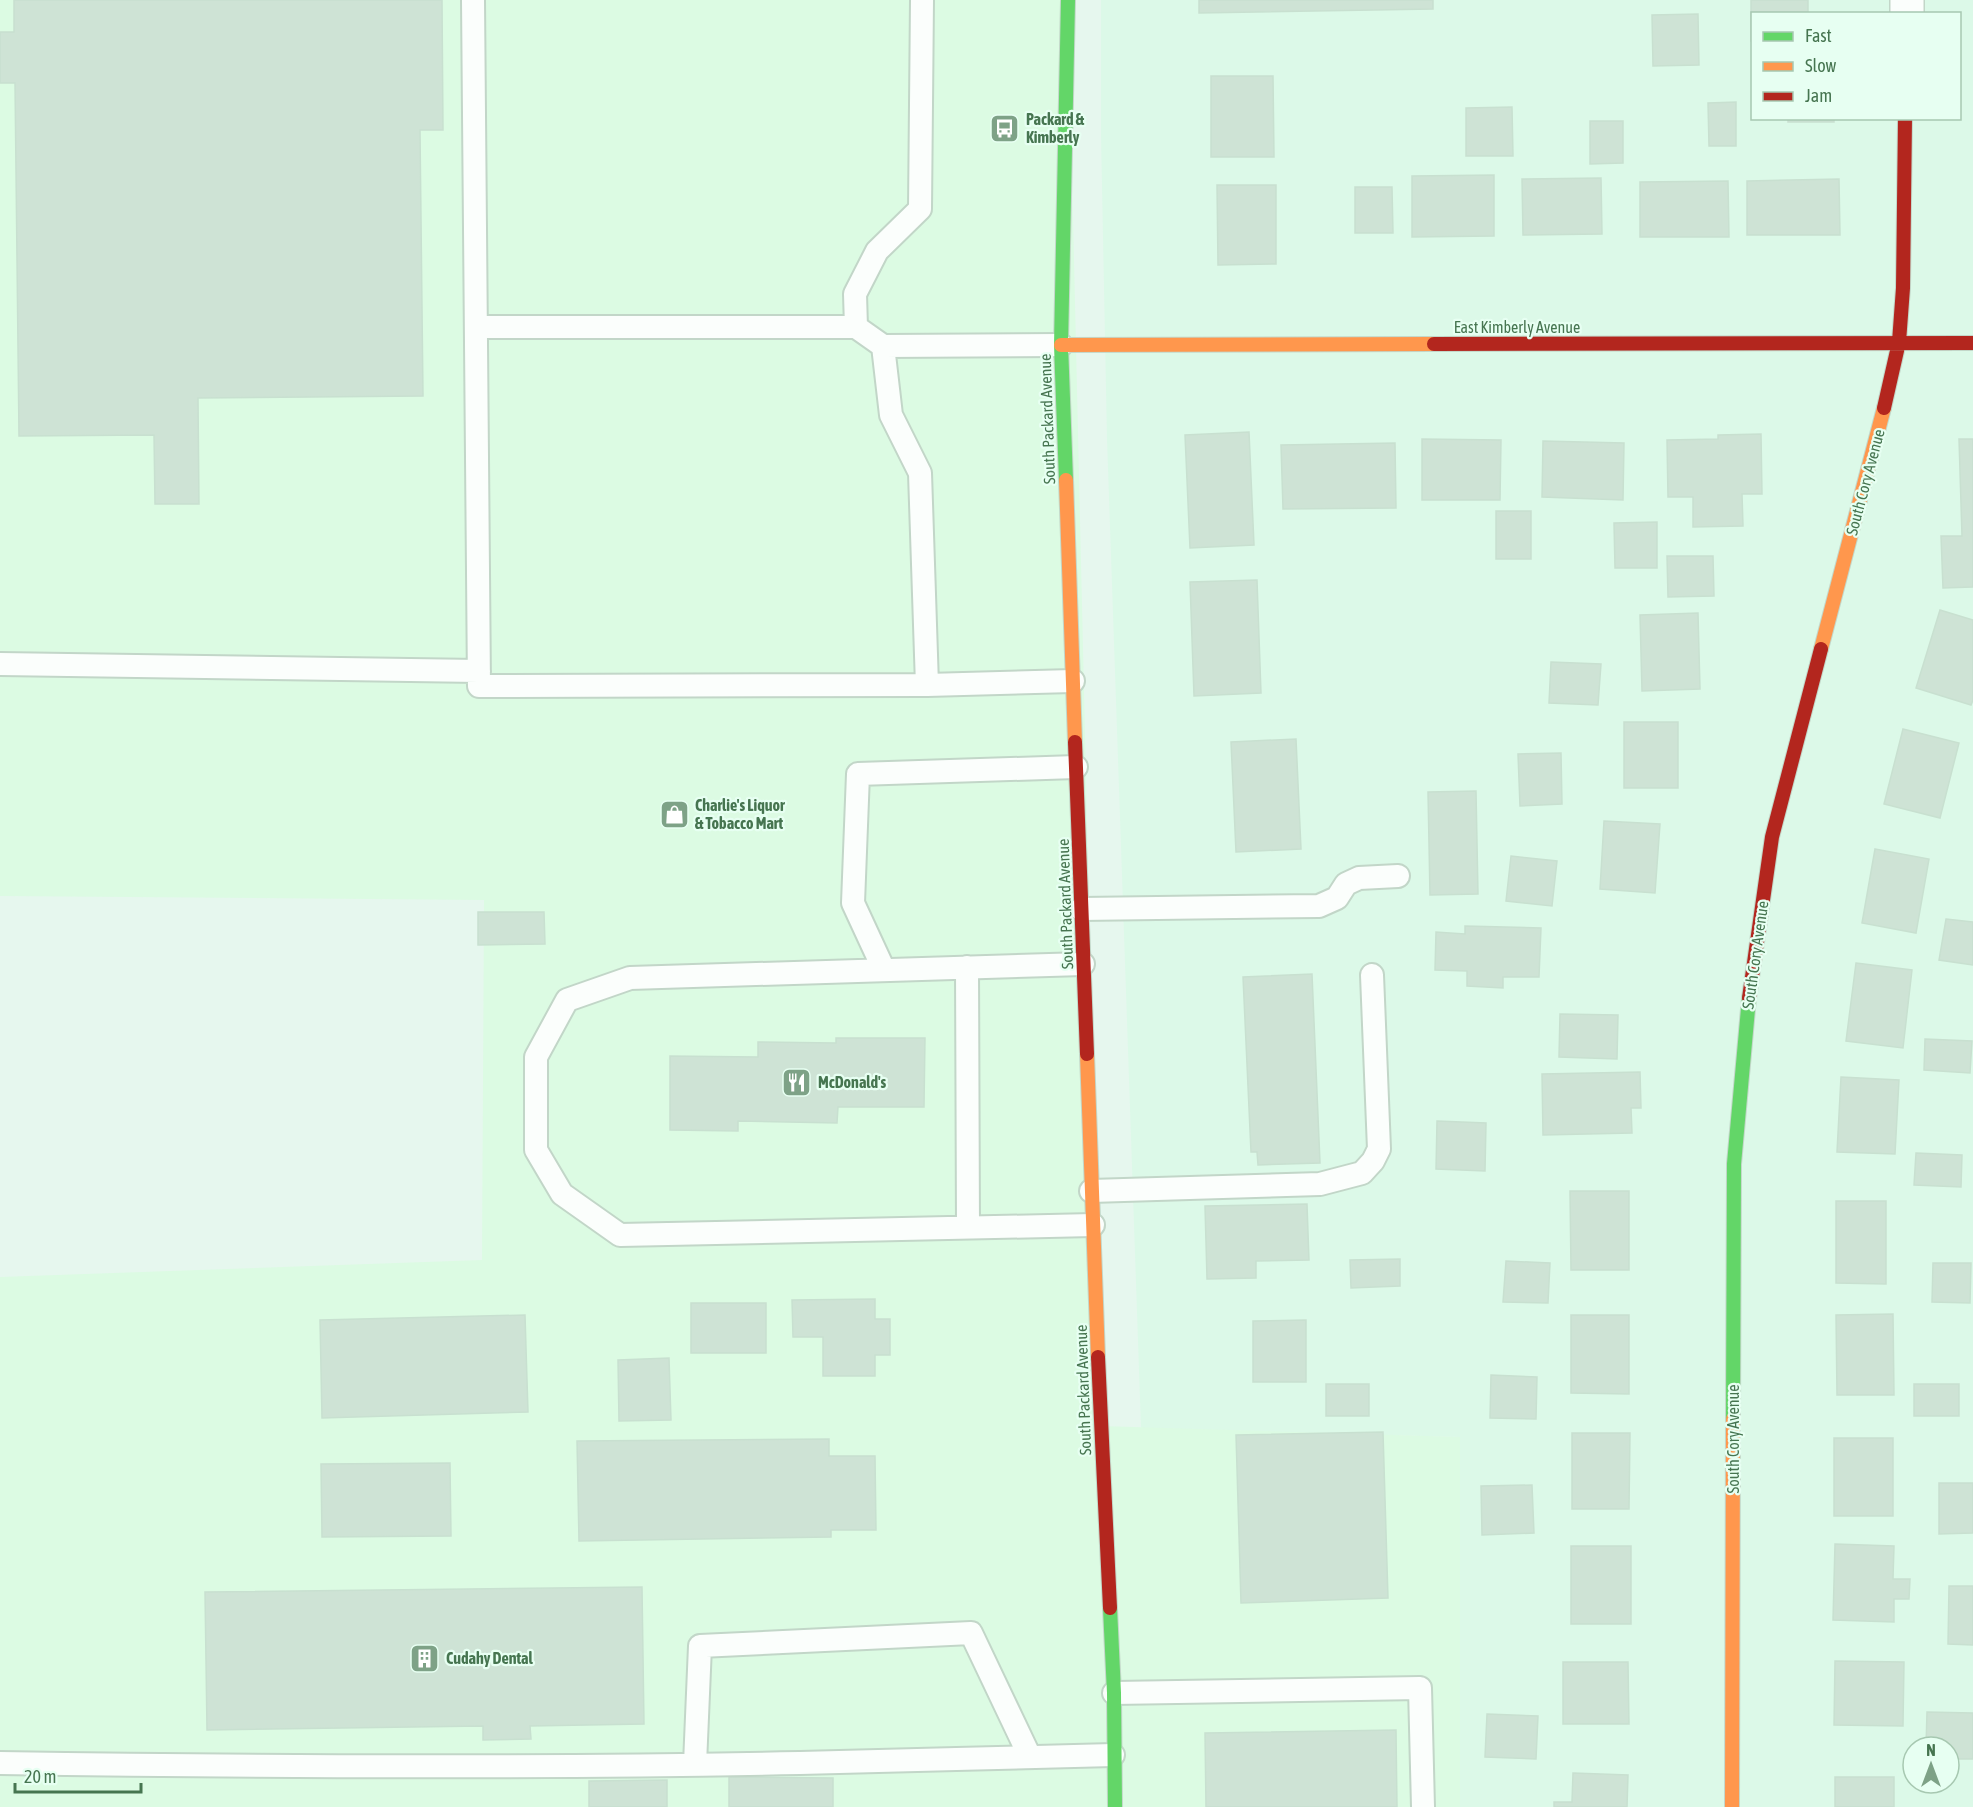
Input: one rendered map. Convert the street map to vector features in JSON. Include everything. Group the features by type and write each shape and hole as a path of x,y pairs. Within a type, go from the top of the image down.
{"street":[{"name":"South Packard Avenue","path":"1068,0 1061,345 1100,1426 1114,1693 1115,1807"},
{"name":"South Cory Avenue","path":"1732,1807 1734,1164 1750,983 1772,837 1890,387 1899,342 1903,288 1905,120"},
{"name":"East Kimberly Avenue","path":"1061,345 1973,343"}],"lane":[{"path":"474,0 479,686 927,685 1073,681"},
{"path":"856,327 855,294 877,251 920,209 922,0"},
{"path":"476,327 856,327 883,346 1061,345"},
{"path":"883,346 891,415 920,473 927,685"},
{"path":"0,664 479,671"},
{"path":"884,970 854,903 858,774 1076,767"},
{"path":"1081,909 1319,906 1337,898 1346,884 1359,878 1398,876"},
{"path":"1083,964 630,978 567,1000 536,1057 536,1150 562,1194 620,1235 1093,1225"},
{"path":"967,968 968,1227"},
{"path":"1092,1191 1320,1184 1362,1173 1373,1161 1378,1149 1372,975"},
{"path":"696,1764 700,1646 971,1633 1030,1757"},
{"path":"1114,1693 1420,1688 1423,1807"},
{"path":"0,1763 208,1766 696,1764 1113,1755"}],"shaded area":[{"path":"0,0 1068,0 1101,1426 1460,1437 1460,1807 0,1807 0,1277 482,1260 484,900 0,896"},
{"path":"1101,0 1973,0 1973,1807 1460,1807 1460,1437 1141,1428 1107,439 1101,136"}],"building":[{"path":"14,0 442,0 443,130 420,130 423,396 198,398 199,504 155,504 154,435 19,436 15,83 0,83 0,32 14,32"},
{"path":"1199,0 1433,0 1433,9 1199,13"},
{"path":"1751,0 1808,0 1808,12 1751,12"},
{"path":"1698,14 1699,65 1653,66 1652,15"},
{"path":"1211,76 1273,76 1274,157 1211,157"},
{"path":"1736,102 1736,146 1709,146 1708,103"},
{"path":"1512,107 1513,156 1466,156 1466,108"},
{"path":"1788,120 1834,120 1834,122 1788,122"},
{"path":"1590,121 1623,121 1623,163 1590,164"},
{"path":"1494,175 1494,236 1412,237 1412,176"},
{"path":"1601,178 1602,234 1523,235 1522,179"},
{"path":"1839,179 1840,235 1747,235 1747,181"},
{"path":"1728,181 1729,237 1640,237 1640,182"},
{"path":"1217,185 1276,185 1276,264 1218,265"},
{"path":"1355,187 1392,187 1393,233 1355,233"},
{"path":"1249,432 1254,545 1190,548 1185,435"},
{"path":"1761,434 1762,494 1742,494 1743,526 1693,527 1693,497 1668,497 1667,440 1718,439 1718,435"},
{"path":"1422,439 1501,440 1500,500 1422,500"},
{"path":"1959,439 1973,439 1973,587 1943,588 1941,536 1962,536"},
{"path":"1543,441 1624,443 1623,500 1542,497"},
{"path":"1395,443 1396,508 1283,509 1281,445"},
{"path":"1496,511 1531,511 1531,559 1496,559"},
{"path":"1657,522 1657,568 1615,568 1614,523"},
{"path":"1667,556 1713,556 1714,596 1668,597"},
{"path":"1257,580 1261,693 1194,696 1190,582"},
{"path":"1940,610 1973,620 1973,700 1971,705 1916,688"},
{"path":"1698,613 1700,689 1642,691 1640,615"},
{"path":"1551,662 1601,664 1598,705 1549,703"},
{"path":"1624,722 1678,722 1678,788 1624,788"},
{"path":"1903,729 1959,743 1940,818 1884,804"},
{"path":"1296,739 1301,849 1236,852 1231,742"},
{"path":"1561,753 1562,804 1520,806 1518,754"},
{"path":"1476,791 1478,894 1430,895 1428,792"},
{"path":"1604,821 1660,824 1655,893 1600,889"},
{"path":"1875,849 1929,859 1916,933 1862,923"},
{"path":"1511,856 1557,861 1552,906 1506,901"},
{"path":"478,912 544,912 545,944 478,945"},
{"path":"1946,919 1973,922 1973,965 1939,960"},
{"path":"1465,926 1541,928 1539,977 1503,977 1503,988 1467,986 1467,971 1435,970 1436,932 1465,934"},
{"path":"1856,963 1912,970 1903,1048 1846,1041"},
{"path":"1312,974 1320,1163 1258,1165 1257,1152 1251,1152 1243,977"},
{"path":"1560,1014 1618,1015 1617,1059 1559,1057"},
{"name":"McDonald's","path":"836,1038 925,1038 924,1107 838,1107 837,1123 738,1121 738,1131 670,1130 670,1056 758,1057 758,1042 836,1043"},
{"path":"1925,1039 1972,1041 1970,1073 1924,1070"},
{"path":"1640,1072 1641,1108 1631,1108 1632,1133 1543,1135 1542,1074"},
{"path":"1841,1077 1899,1080 1895,1154 1837,1152"},
{"path":"1437,1121 1486,1123 1485,1171 1436,1169"},
{"path":"1916,1153 1962,1155 1961,1187 1914,1185"},
{"path":"1570,1191 1629,1191 1629,1270 1571,1270"},
{"path":"1836,1201 1886,1201 1886,1284 1836,1283"},
{"path":"1307,1204 1309,1260 1256,1261 1256,1278 1207,1279 1205,1206"},
{"path":"1400,1259 1400,1286 1351,1288 1350,1260"},
{"path":"1506,1261 1550,1263 1548,1303 1503,1302"},
{"path":"1933,1263 1971,1263 1970,1303 1932,1302"},
{"path":"875,1299 875,1319 890,1319 890,1355 875,1355 875,1376 823,1376 823,1337 793,1337 792,1300"},
{"path":"691,1303 766,1303 766,1353 691,1353"},
{"path":"1893,1314 1894,1395 1837,1395 1836,1315"},
{"path":"525,1315 528,1412 322,1418 320,1320"},
{"path":"1571,1315 1629,1315 1629,1394 1571,1393"},
{"path":"1306,1320 1306,1382 1253,1382 1253,1321"},
{"path":"669,1358 671,1420 619,1421 618,1360"},
{"path":"1491,1375 1537,1377 1536,1419 1490,1418"},
{"path":"1326,1384 1369,1384 1369,1416 1326,1416"},
{"path":"1914,1384 1959,1384 1959,1416 1914,1416"},
{"path":"1383,1432 1388,1598 1241,1603 1236,1435"},
{"path":"1572,1433 1630,1433 1629,1509 1572,1509"},
{"path":"1834,1438 1893,1438 1893,1516 1834,1516"},
{"path":"829,1439 829,1456 875,1456 876,1530 831,1530 831,1537 579,1541 577,1441"},
{"path":"450,1463 451,1536 322,1537 321,1464"},
{"path":"1939,1483 1973,1483 1973,1533 1939,1534"},
{"path":"1532,1485 1534,1533 1482,1535 1481,1486"},
{"path":"1835,1544 1894,1546 1893,1579 1910,1579 1909,1599 1894,1599 1894,1622 1833,1620"},
{"path":"1571,1546 1631,1546 1631,1624 1571,1624"},
{"path":"1949,1586 1973,1586 1973,1645 1948,1644"},
{"name":"Cudahy Dental","path":"642,1587 644,1724 530,1726 531,1739 483,1740 483,1726 207,1730 205,1592"},
{"path":"1835,1661 1904,1662 1903,1726 1834,1725"},
{"path":"1563,1662 1628,1662 1629,1724 1563,1724"},
{"path":"1927,1712 1973,1713 1973,1759 1961,1759 1961,1735 1926,1735"},
{"path":"1487,1714 1538,1716 1536,1759 1485,1757"},
{"path":"1396,1730 1397,1807 1206,1807 1205,1733"},
{"path":"1573,1773 1628,1775 1627,1807 1554,1807 1554,1802 1572,1802"},
{"path":"729,1777 833,1778 833,1807 729,1807"},
{"path":"1835,1777 1894,1777 1894,1807 1835,1807"},
{"path":"667,1780 667,1807 589,1807 589,1781"}],"traffic: fast":[{"path":"1066,480 1061,345 1068,0"},
{"path":"1733,1419 1734,1164 1749,998"},
{"path":"1110,1608 1114,1693 1115,1807"}],"traffic: slow":[{"path":"1061,345 1434,344"},
{"path":"1821,649 1884,408"},
{"path":"1066,480 1075,742"},
{"path":"1087,1054 1098,1357"},
{"path":"1732,1807 1733,1419"}],"traffic: jam":[{"path":"1884,408 1899,342 1903,288 1905,120"},
{"path":"1434,344 1973,343"},
{"path":"1749,998 1772,837 1821,649"},
{"path":"1075,742 1087,1054"},
{"path":"1098,1357 1110,1608"}],"place":[{"name":"Packard & Kimberly","path":"1005,128"},
{"name":"Charlie's Liquor & Tobacco Mart","path":"674,814"},
{"name":"McDonald's","path":"797,1082"},
{"name":"Cudahy Dental","path":"425,1658"}]}
